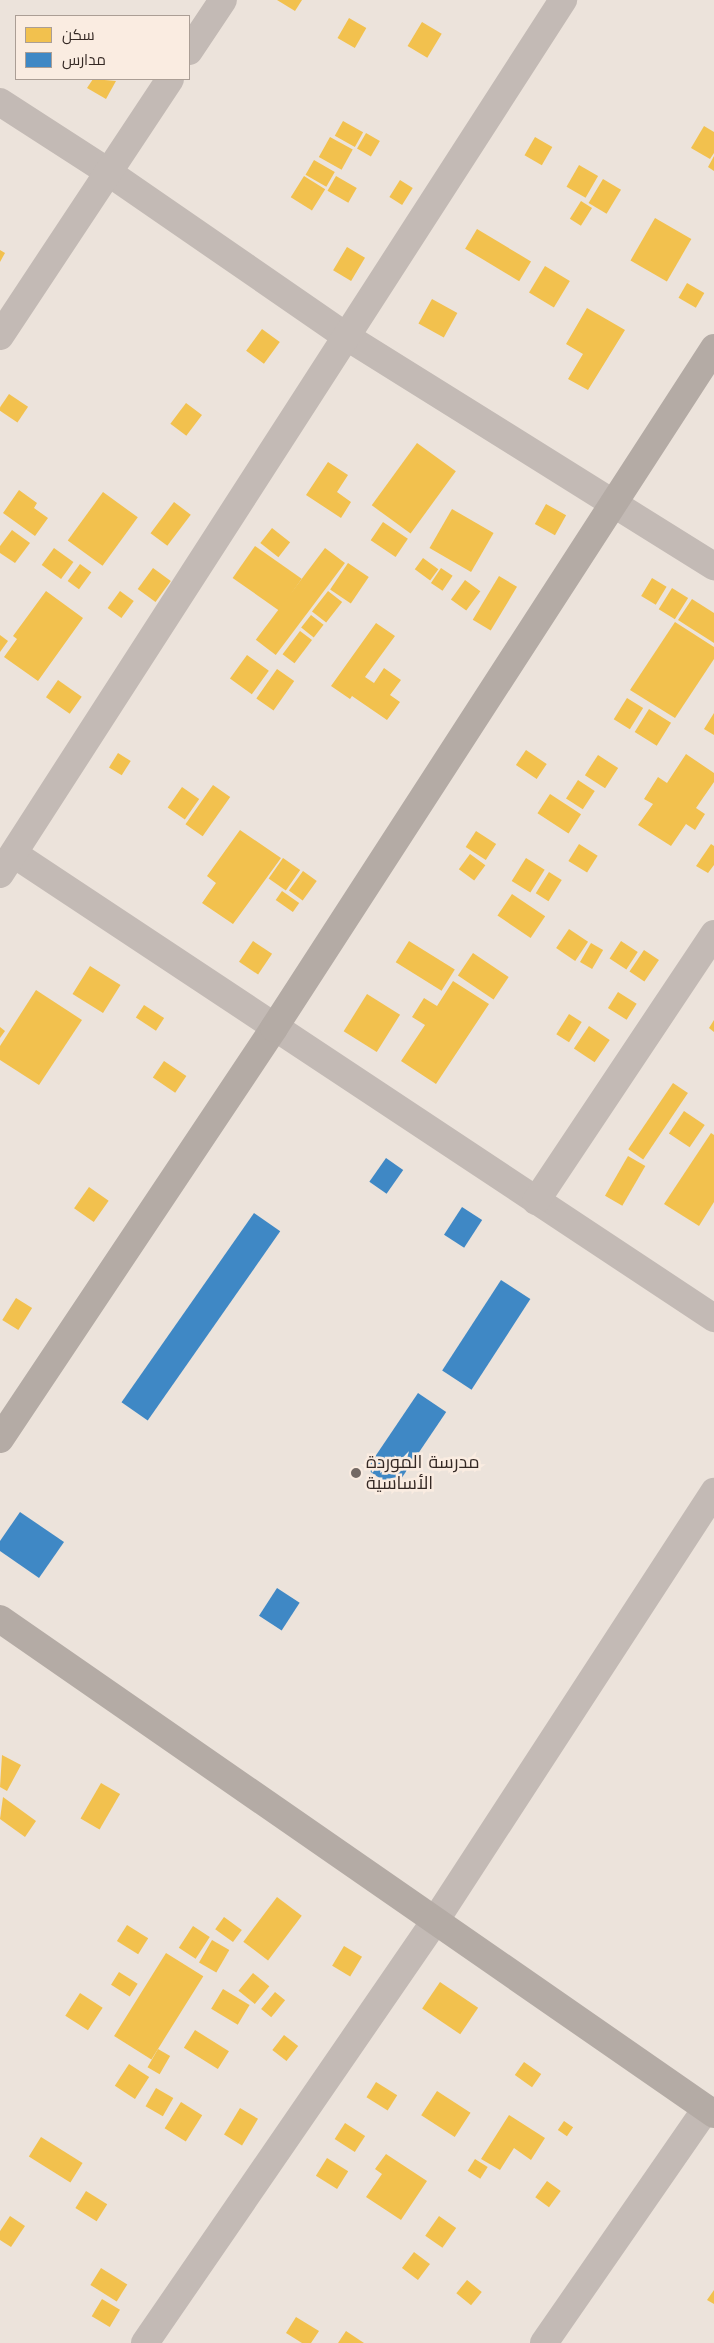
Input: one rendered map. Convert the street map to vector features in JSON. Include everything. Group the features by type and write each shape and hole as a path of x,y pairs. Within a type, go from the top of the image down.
{"main road":[{"path":"0,1439 274,1028 612,502 714,348"},
{"path":"0,1619 710,2111"}],"street":[{"path":"190,50 223,0"},
{"path":"563,0 348,337 7,864 274,1028 714,1318"},
{"path":"0,336 169,80"},
{"path":"0,102 108,172 348,337 714,566"},
{"path":"536,1201 714,934"},
{"path":"145,2343 435,1922 714,1492"},
{"path":"544,2343 710,2111"}],"building: سكن":[{"path":"277,0 302,0 295,11"},
{"path":"349,18 366,28 355,48 338,38"},
{"path":"422,22 442,34 427,58 408,46"},
{"path":"92,80 116,81 106,99 87,88"},
{"path":"343,121 363,132 355,147 335,136"},
{"path":"704,126 714,132 714,153 710,159 691,148"},
{"path":"366,133 380,141 371,157 357,149"},
{"path":"330,137 353,150 342,170 319,157"},
{"path":"535,137 552,147 542,165 524,155"},
{"path":"714,156 714,171 708,167"},
{"path":"314,160 335,172 326,187 306,175"},
{"path":"579,165 598,176 586,198 566,187"},
{"path":"304,176 325,189 312,210 291,197"},
{"path":"336,176 357,188 348,203 328,191"},
{"path":"603,179 621,190 607,214 589,203"},
{"path":"400,180 413,188 402,205 389,197"},
{"path":"581,201 592,208 581,226 570,219"},
{"path":"655,218 691,239 667,281 630,260"},
{"path":"477,229 531,261 519,281 465,249"},
{"path":"347,247 365,258 351,281 333,270"},
{"path":"0,250 5,253 0,262"},
{"path":"545,266 570,281 554,308 529,293"},
{"path":"687,283 704,293 696,308 678,298"},
{"path":"432,299 457,313 444,338 418,323"},
{"path":"587,308 625,330 588,390 568,379 583,354 566,344"},
{"path":"262,329 280,342 264,364 246,351"},
{"path":"9,394 28,407 17,423 0,411 0,407"},
{"path":"186,403 202,415 186,436 170,424"},
{"path":"417,443 456,471 411,534 372,505"},
{"path":"328,462 348,475 337,492 351,502 341,518 306,495"},
{"path":"19,490 37,503 34,508 48,518 35,536 3,513"},
{"path":"103,492 138,517 103,566 68,541"},
{"path":"174,502 191,515 167,546 151,533"},
{"path":"546,504 566,515 555,535 535,524"},
{"path":"452,509 494,533 471,572 430,548"},
{"path":"383,522 408,539 396,557 371,540"},
{"path":"272,528 290,542 278,557 260,543"},
{"path":"12,530 30,543 15,563 0,553 0,546"},
{"path":"255,546 302,579 279,611 233,578"},
{"path":"54,548 73,562 61,579 42,565"},
{"path":"325,548 345,563 276,655 256,640"},
{"path":"423,558 438,569 430,580 415,569"},
{"path":"348,563 369,577 351,604 330,590"},
{"path":"80,564 91,572 79,589 68,581"},
{"path":"153,568 171,581 156,602 138,589"},
{"path":"441,568 453,576 443,591 431,583"},
{"path":"499,576 517,587 491,631 473,620"},
{"path":"652,578 667,587 656,605 641,596"},
{"path":"465,580 480,591 466,611 451,599"},
{"path":"672,588 688,598 675,619 659,609"},
{"path":"46,591 83,618 38,681 4,657 17,639 13,636"},
{"path":"120,591 134,601 121,618 108,608"},
{"path":"328,591 342,602 326,623 312,611"},
{"path":"692,599 714,613 714,643 678,620"},
{"path":"311,615 324,625 314,637 301,628"},
{"path":"675,622 714,647 714,659 675,718 630,690"},
{"path":"376,623 395,636 365,677 374,683 384,668 401,680 390,695 400,702 387,720 352,696 350,699 331,686"},
{"path":"300,631 312,640 295,663 283,654"},
{"path":"0,635 8,641 0,652"},
{"path":"247,655 269,671 252,694 230,678"},
{"path":"277,669 294,681 274,711 256,698"},
{"path":"58,680 82,697 70,714 46,697"},
{"path":"627,698 643,708 630,729 614,719"},
{"path":"649,709 671,723 657,746 635,732"},
{"path":"714,713 714,735 704,729"},
{"path":"526,750 547,764 537,779 516,765"},
{"path":"118,753 131,761 122,775 109,767"},
{"path":"686,754 714,773 714,782 696,808 705,814 695,830 686,824 671,846 638,825 653,804 644,799 658,777 667,783"},
{"path":"598,755 618,768 605,788 585,775"},
{"path":"578,780 595,791 583,809 566,798"},
{"path":"213,785 230,797 203,836 185,824"},
{"path":"182,787 199,799 185,820 168,807"},
{"path":"550,794 581,814 569,833 537,813"},
{"path":"240,830 281,858 233,924 202,903 216,883 207,876"},
{"path":"476,831 496,844 486,860 466,847"},
{"path":"579,844 598,856 587,873 568,861"},
{"path":"711,844 714,846 714,865 708,873 696,866"},
{"path":"470,854 485,865 474,881 459,869"},
{"path":"283,858 300,870 286,891 269,878"},
{"path":"526,858 545,870 530,893 512,881"},
{"path":"303,871 317,881 303,900 289,890"},
{"path":"549,872 562,880 548,901 536,893"},
{"path":"282,891 299,903 293,912 276,900"},
{"path":"512,894 545,916 531,938 497,916"},
{"path":"569,929 588,942 575,961 556,948"},
{"path":"253,941 272,954 258,975 239,962"},
{"path":"409,941 455,970 442,991 396,962"},
{"path":"621,941 638,952 626,970 610,959"},
{"path":"591,943 603,950 592,969 580,962"},
{"path":"644,950 659,960 644,982 629,972"},
{"path":"473,953 509,977 494,999 458,975"},
{"path":"90,966 121,985 103,1013 73,994"},
{"path":"453,981 489,1004 436,1084 401,1061 425,1025 412,1017 424,998 437,1006"},
{"path":"36,990 82,1020 39,1085 0,1060 0,1046"},
{"path":"618,992 637,1004 627,1020 608,1008"},
{"path":"367,994 400,1015 377,1052 344,1031"},
{"path":"144,1005 164,1018 156,1031 136,1018"},
{"path":"569,1014 582,1022 569,1042 556,1034"},
{"path":"714,1020 714,1032 709,1028"},
{"path":"589,1026 610,1040 595,1062 574,1048"},
{"path":"0,1027 5,1031 0,1038"},
{"path":"164,1061 186,1076 175,1093 153,1078"},
{"path":"673,1083 688,1093 643,1159 628,1149"},
{"path":"684,1111 705,1125 690,1147 669,1133"},
{"path":"711,1133 714,1135 714,1202 699,1226 664,1204"},
{"path":"628,1156 645,1166 622,1206 605,1196"},
{"path":"89,1187 109,1201 94,1222 74,1208"},
{"path":"16,1298 32,1308 18,1330 2,1320"},
{"path":"2,1755 21,1765 7,1791 0,1787"},
{"path":"101,1783 120,1794 100,1830 80,1819"},
{"path":"3,1797 36,1821 25,1837 0,1819"},
{"path":"277,1897 302,1916 268,1960 243,1942"},
{"path":"224,1917 242,1930 233,1942 215,1929"},
{"path":"127,1925 148,1938 138,1954 117,1941"},
{"path":"193,1926 210,1937 196,1959 179,1948"},
{"path":"212,1940 229,1950 216,1973 199,1963"},
{"path":"344,1946 362,1957 350,1977 332,1966"},
{"path":"166,1953 203,1976 151,2059 114,2036"},
{"path":"119,1972 138,1984 130,1996 111,1985"},
{"path":"253,1973 269,1986 255,2004 239,1991"},
{"path":"440,1982 478,2008 460,2034 422,2009"},
{"path":"223,1989 250,2005 238,2025 211,2009"},
{"path":"275,1992 285,2000 271,2017 261,2009"},
{"path":"80,1993 103,2008 88,2030 65,2016"},
{"path":"195,2030 229,2051 218,2069 184,2048"},
{"path":"284,2035 298,2046 286,2061 272,2050"},
{"path":"158,2049 170,2056 160,2074 148,2067"},
{"path":"524,2062 541,2074 532,2087 515,2075"},
{"path":"129,2064 149,2077 135,2099 115,2086"},
{"path":"376,2082 397,2095 388,2111 366,2097"},
{"path":"156,2088 173,2098 163,2116 146,2106"},
{"path":"437,2091 471,2113 455,2137 421,2115"},
{"path":"181,2102 202,2115 186,2142 165,2128"},
{"path":"240,2108 258,2119 242,2145 224,2135"},
{"path":"509,2115 545,2138 531,2160 514,2148 500,2170 481,2159"},
{"path":"564,2121 573,2127 567,2136 558,2130"},
{"path":"345,2123 365,2136 355,2152 335,2139"},
{"path":"41,2137 83,2163 70,2182 29,2157"},
{"path":"386,2154 427,2181 401,2220 366,2197 382,2174 375,2169"},
{"path":"327,2158 348,2171 337,2189 316,2176"},
{"path":"475,2159 488,2167 480,2179 468,2171"},
{"path":"547,2181 561,2191 549,2207 535,2197"},
{"path":"86,2191 107,2204 97,2221 75,2208"},
{"path":"10,2216 25,2226 11,2247 0,2240 0,2231"},
{"path":"439,2216 456,2228 442,2248 425,2236"},
{"path":"414,2252 430,2264 418,2280 402,2268"},
{"path":"101,2268 127,2284 117,2301 90,2285"},
{"path":"467,2280 482,2292 471,2305 456,2293"},
{"path":"714,2290 714,2304 707,2300"},
{"path":"102,2299 120,2310 110,2327 92,2316"},
{"path":"296,2317 319,2331 311,2343 302,2343 286,2333"},
{"path":"346,2331 364,2343 338,2343"}],"building: مدارس":[{"path":"386,1158 403,1170 387,1194 369,1182"},
{"path":"462,1207 482,1220 464,1248 444,1235"},
{"path":"254,1213 280,1231 148,1421 122,1402"},
{"path":"501,1280 530,1299 472,1390 442,1371"},
{"path":"418,1393 446,1412 395,1488 367,1469"},
{"path":"20,1512 64,1542 39,1578 0,1551 0,1541"},
{"path":"277,1588 300,1603 282,1630 259,1616"}],"place":[{"name":"مدرسة الموردة الأساسية","path":"356,1473"}]}
